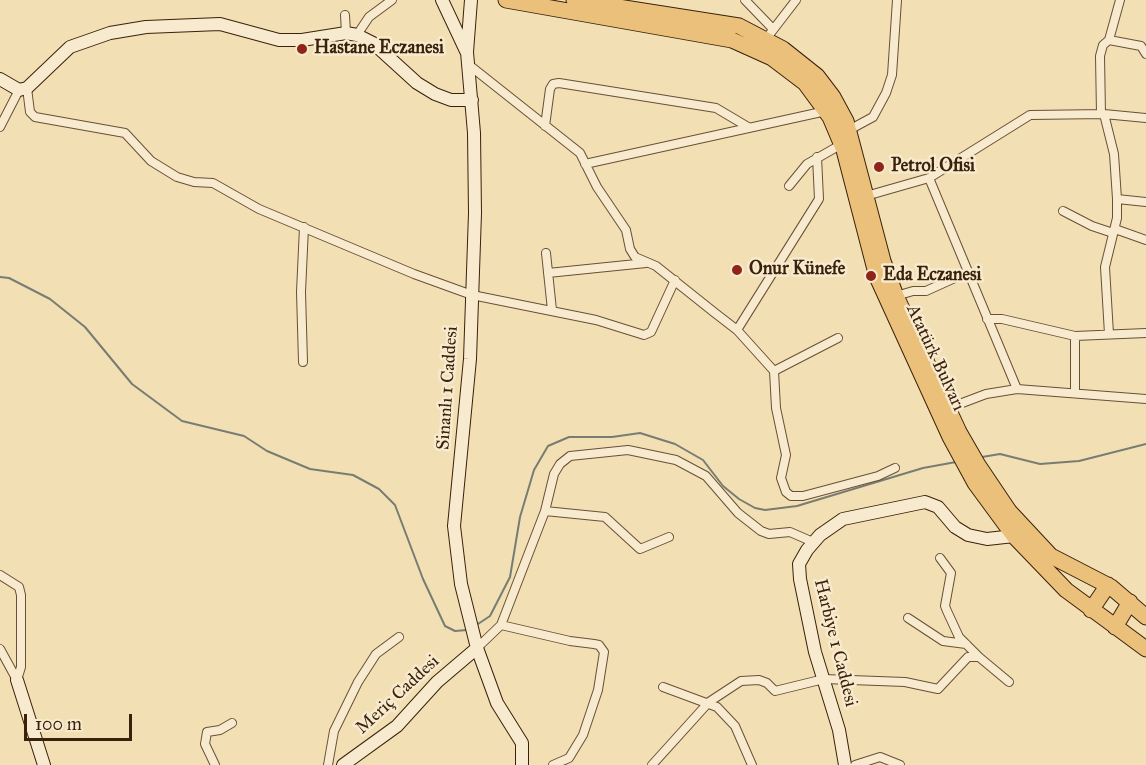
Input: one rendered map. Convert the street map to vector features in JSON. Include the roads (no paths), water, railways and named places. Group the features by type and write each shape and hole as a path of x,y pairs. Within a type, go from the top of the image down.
{"highway":[{"name":"Atatürk Bulvarı","path":"506,0 702,33 743,43 792,72 845,137"},
{"name":"Atatürk Bulvarı","path":"574,0 728,24 769,34 817,76 838,105 845,137 883,261 896,296 949,408 954,435"},
{"name":"Atatürk Bulvarı","path":"862,191 877,277 954,435 1014,536 1066,590 1146,649"},
{"name":"Atatürk Bulvarı","path":"973,468 1042,547 1061,563 1108,585 1146,616"},
{"path":"1091,610 1108,585"},
{"path":"1115,627 1130,602"}],"street":[{"path":"352,34 369,16 392,0"},
{"path":"442,0 467,52"},
{"name":"Sinanlı 1 Caddesi","path":"471,0 467,52 472,100 475,178 467,389 454,514 457,561 476,644 497,703 522,743 522,765"},
{"path":"746,0 769,34 796,0"},
{"path":"789,186 800,170 873,117 886,93 892,75 897,0"},
{"path":"1109,334 1106,267 1114,231 1117,199 1114,154 1103,114 1100,56 1103,45 1109,40 1120,0"},
{"path":"345,15 352,34"},
{"path":"0,128 23,89 70,47 127,30 220,24 289,40 352,34 373,43 417,83 435,94 451,100 472,100"},
{"path":"1109,40 1141,46 1146,54"},
{"path":"468,65 573,146 597,188 626,230 630,249 635,257 675,280 737,330 774,371 776,408 786,455 781,478 782,485 791,496 803,496 878,476 894,468"},
{"path":"0,79 23,89 30,112 35,117 125,133 151,161 177,177 194,182 213,183 259,208 414,274 472,295 552,310 647,334 651,332 675,280"},
{"path":"545,126 550,89 553,84 560,83 716,108 748,127"},
{"path":"585,164 826,111"},
{"path":"862,191 929,178 1030,115 1103,114 1146,118"},
{"path":"737,330 819,199 818,158"},
{"path":"929,178 1017,389"},
{"path":"1117,199 1146,202"},
{"path":"1063,211 1092,226 1146,240"},
{"path":"303,362 301,292 304,227"},
{"path":"546,253 552,310"},
{"path":"548,273 648,263"},
{"path":"896,296 913,291 926,291 968,272"},
{"path":"987,319 1002,319 1075,336 1146,333"},
{"path":"1075,336 1075,393"},
{"path":"774,371 838,338"},
{"path":"949,408 986,394 1017,389 1146,399"},
{"path":"476,644 501,625 545,511 555,474 565,458 628,450 649,452 690,466 706,476 738,513 766,534 790,532 800,534 813,542"},
{"name":"Harbiye 1 Caddesi","path":"844,765 839,730 824,679 798,570 801,558 827,528 843,519 925,502 938,507 955,527 968,536 987,539 1014,536"},
{"path":"545,511 605,517 640,549 669,537"},
{"path":"940,558 951,573 945,606 959,636 979,657 1009,682"},
{"path":"0,576 19,587 21,595 21,667 17,680"},
{"path":"908,618 943,640 966,645"},
{"path":"501,625 570,641 594,644 604,652 598,690 583,735 569,758 553,765"},
{"path":"327,765 334,731 358,682 376,654 399,637"},
{"name":"Meriç Caddesi","path":"343,765 397,726 436,682 476,644"},
{"path":"0,649 17,680 44,765"},
{"path":"652,765 709,702 741,681 767,682 775,691 824,679 905,682 938,689 968,657 979,657"},
{"path":"663,687 709,702 717,707 735,726 752,765"},
{"path":"215,765 205,744 207,732 220,730 232,723"},
{"path":"855,765 880,757 900,765"}],"waterway":[{"path":"0,277 9,278 50,299 85,327 132,384 182,421 244,436 267,451 310,469 353,475 379,489 395,505 423,579 445,626 455,631 467,630"},
{"path":"475,626 490,616 510,577 520,517 534,470 548,446 569,437 612,437 640,433 675,444 703,460 723,486 739,499 755,508 765,510 797,506 923,468 956,462"},
{"path":"982,457 1000,454 1040,464 1079,461 1146,444"}],"place":[{"name":"Hastane Eczanesi","path":"302,49"},
{"name":"Petrol Ofisi","path":"879,167"},
{"name":"Onur Künefe","path":"737,270"},
{"name":"Eda Eczanesi","path":"871,276"}]}
